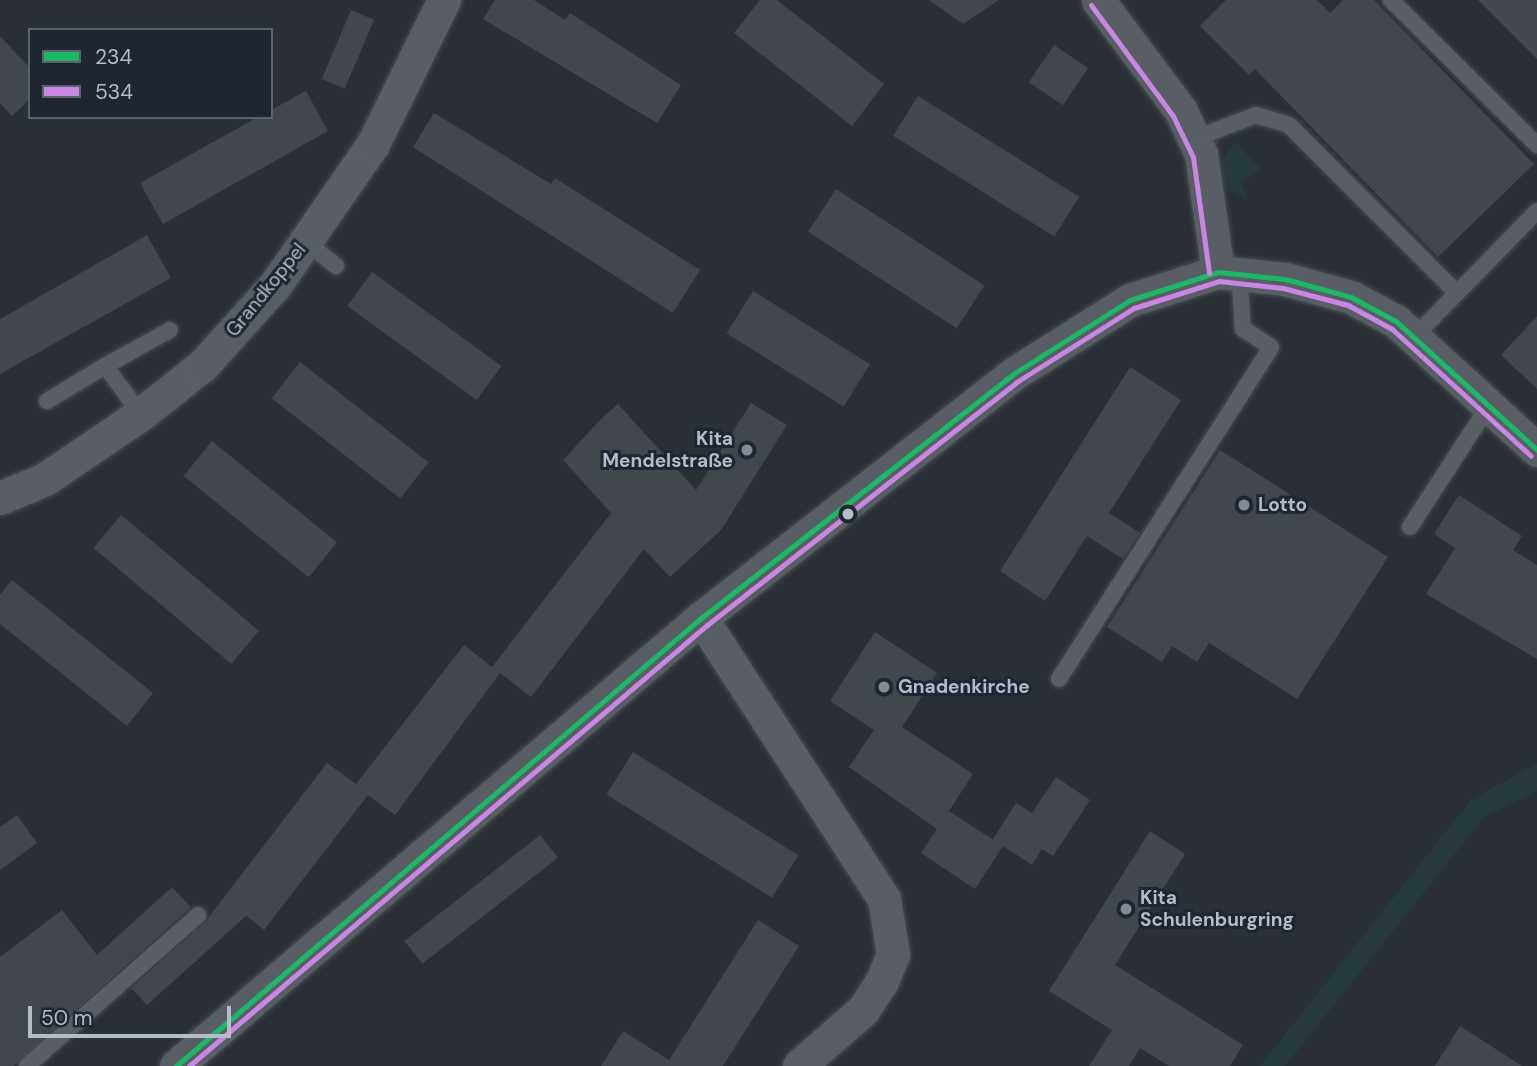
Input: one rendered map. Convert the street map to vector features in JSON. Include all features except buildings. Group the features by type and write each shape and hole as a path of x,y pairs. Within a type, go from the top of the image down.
{"street":[{"name":"Grandkoppel","path":"0,498 45,479 141,414 203,365 305,241 373,144 444,0"},
{"path":"1098,0 1181,111 1194,139 1228,273"},
{"path":"176,1066 701,618 1085,324 1175,281 1228,273 1351,297 1414,337 1537,450"},
{"path":"701,618 884,899 893,954 882,981 863,1010 799,1066"}],"lane":[{"path":"1391,0 1537,145"},
{"path":"1194,139 1256,115 1289,125 1456,292"},
{"path":"1414,337 1537,211"},
{"path":"305,241 336,266"},
{"path":"1059,679 1271,347 1242,328 1228,273"},
{"path":"47,401 170,330"},
{"path":"105,366 141,414"},
{"path":"1410,527 1488,407"},
{"path":"27,1066 198,915"}],"green space":[{"path":"1234,141 1261,169 1240,182 1248,198 1225,189 1223,160"},
{"path":"1537,763 1537,791 1484,817 1285,1066 1260,1066 1471,800"}],"transit line":[{"name":"534","path":"1091,5 1173,116 1193,157 1209,273"},
{"name":"234","path":"176,1066 701,618 1013,374 1130,300 1218,272 1285,279 1351,297 1397,322 1537,450"},
{"name":"534","path":"189,1066 707,625 1018,381 1134,308 1219,281 1283,288 1348,305 1392,329 1531,456"}],"place":[{"name":"Kita Mendelstraße","path":"747,450"},
{"name":"Lotto","path":"1244,505"},
{"name":"Gnadenkirche","path":"884,687"},
{"name":"Kita Schulenburgring","path":"1126,909"}]}
